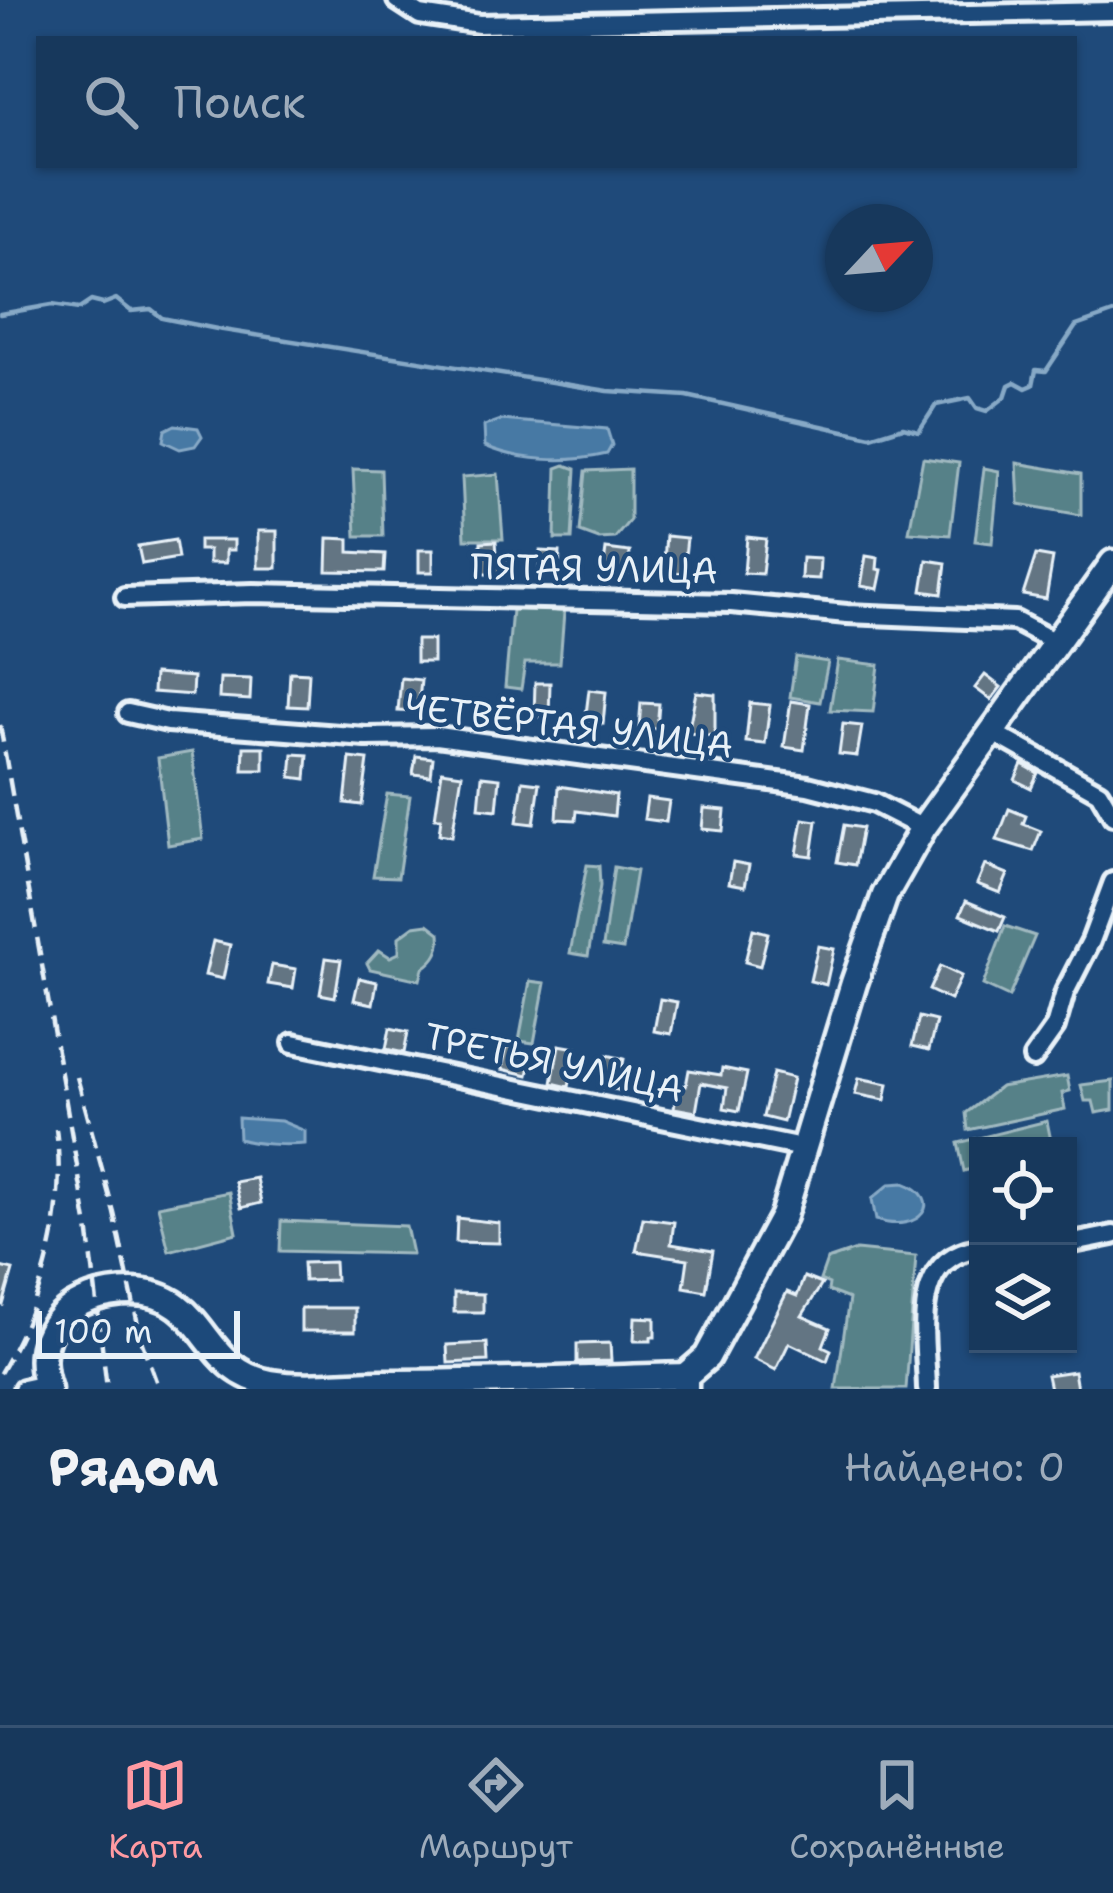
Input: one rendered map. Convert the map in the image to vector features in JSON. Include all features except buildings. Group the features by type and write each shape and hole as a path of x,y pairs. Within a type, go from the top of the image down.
{"street":[{"path":"397,0 420,15 479,24 1113,10"},
{"path":"39,1387 47,1330 62,1314 132,1292 159,1295 182,1305 223,1360 271,1383 685,1383 706,1357 783,1216 885,895 922,828 1113,563"},
{"name":"ПЯТАЯ УЛИЦА","path":"125,597 253,593 731,603 847,614 1015,621 1055,642"},
{"name":"ЧЕТВЁРТАЯ УЛИЦА","path":"128,713 212,726 366,737 437,736 808,786 874,802 922,828"},
{"path":"992,732 1100,792 1113,815"},
{"path":"1033,1058 1055,1027 1065,992 1113,882"},
{"name":"ТРЕТЬЯ УЛИЦА","path":"293,1043 802,1148"},
{"path":"1077,1242 1113,1235"},
{"path":"927,1389 926,1295 937,1267 956,1252 969,1250"}],"green space":[{"path":"923,458 959,463 950,535 909,532"},
{"path":"1017,463 1081,474 1081,515 1019,504"},
{"path":"557,468 576,469 572,539 555,539"},
{"path":"984,468 999,471 992,543 975,541"},
{"path":"353,469 381,470 383,536 356,536"},
{"path":"630,469 630,520 615,538 599,539 580,532 586,471"},
{"path":"498,474 503,539 465,539 462,477"},
{"path":"512,610 564,612 560,663 525,663 521,689 505,687"},
{"path":"796,657 828,662 820,702 790,697"},
{"path":"838,660 879,665 873,712 830,710"},
{"path":"192,752 203,839 168,845 158,758"},
{"path":"387,794 410,796 398,877 373,876"},
{"path":"587,865 599,866 600,886 588,956 570,953"},
{"path":"614,867 636,871 623,949 603,946"},
{"path":"428,924 440,933 440,944 420,980 370,969 367,963 379,950 390,957 399,953 399,937 414,926"},
{"path":"1005,926 1035,936 1009,997 983,985"},
{"path":"530,981 545,983 534,1043 519,1041"},
{"path":"1067,1076 1070,1091 1062,1093 1065,1109 968,1130 966,1113 1000,1087"},
{"path":"1113,1081 1113,1110 1096,1113 1093,1101 1085,1101 1081,1085"},
{"path":"1047,1121 1050,1137 982,1137"},
{"path":"969,1140 969,1170 964,1171 958,1143"},
{"path":"229,1192 237,1233 169,1251 158,1206"},
{"path":"281,1221 406,1226 412,1254 280,1251"},
{"path":"856,1250 916,1256 906,1389 836,1389 849,1299 828,1291 829,1284 820,1280 827,1260"}],"water":[{"path":"501,420 607,429 612,445 607,454 577,459 514,455 485,446 484,426"},
{"path":"175,425 198,428 202,436 195,446 180,449 163,441 165,430"},
{"path":"238,1118 281,1121 305,1131 305,1144 239,1139"},
{"path":"904,1183 924,1198 923,1213 905,1223 876,1220 872,1199 890,1184"}],"waterway":[{"path":"0,314 52,305 79,309 91,301 103,304 116,299 131,311 151,309 162,318 217,329 608,391 687,396 871,437 903,427 919,431 936,405 970,398 977,408 987,411 1005,397 1009,385 1033,385 1036,370 1046,371 1076,326 1113,313"}],"railway":[{"path":"0,725 89,1234 107,1389"},
{"path":"77,1077 114,1213 142,1343 159,1389"},
{"path":"0,1373 29,1316 49,1255 58,1193 56,1129"}]}
